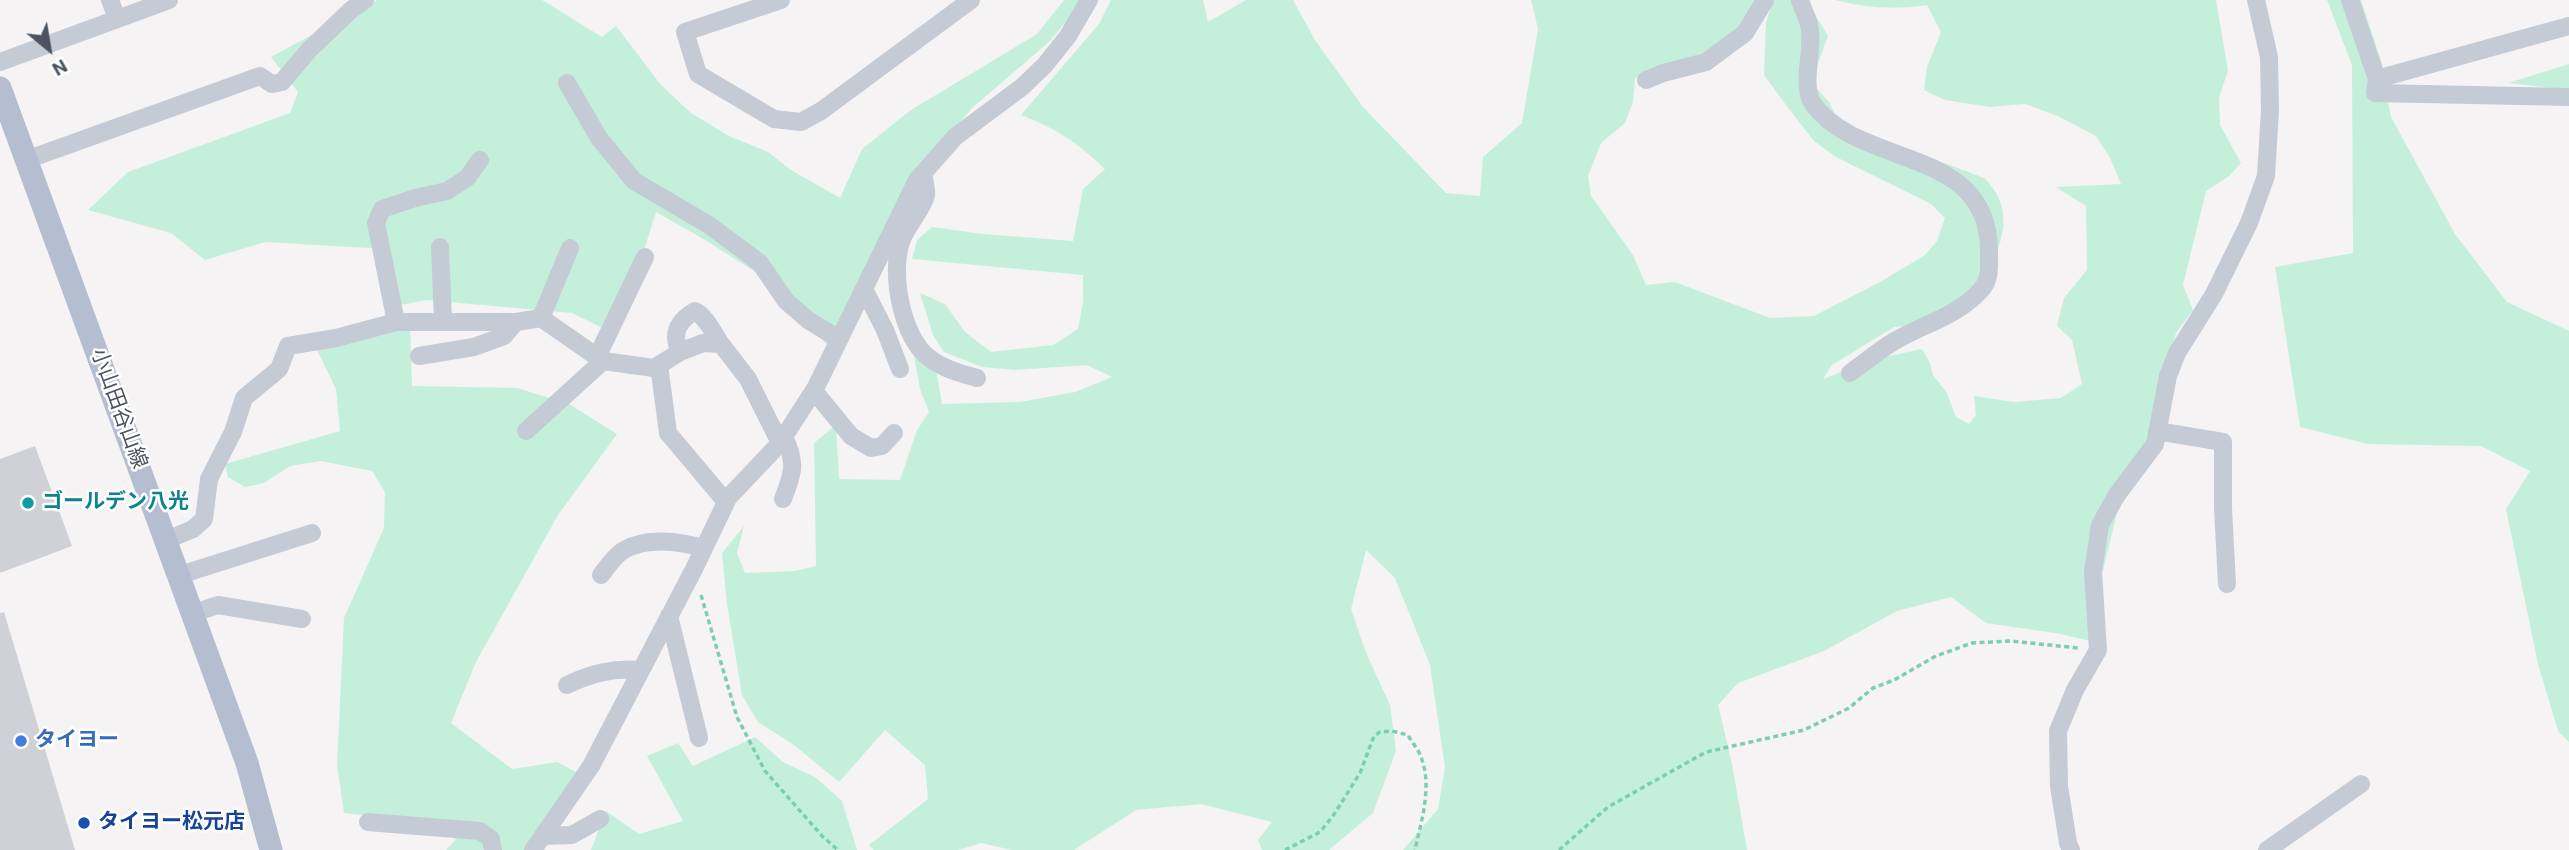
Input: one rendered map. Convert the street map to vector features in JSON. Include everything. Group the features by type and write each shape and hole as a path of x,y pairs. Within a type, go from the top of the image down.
{"main road":[{"name":"小山田谷山線","path":"0,88 194,613 247,763 271,850"}],"street":[{"path":"110,0 117,19"},
{"path":"0,62 169,0"},
{"path":"26,160 260,76 272,84 282,82 309,50 365,0"},
{"path":"781,0 685,32 698,74 774,119 801,122 821,111 971,0"},
{"path":"538,843 591,766 726,502 782,440 814,391 917,180 955,137 1022,87 1045,65 1068,36 1089,0"},
{"path":"1646,80 1706,62 1745,33 1765,0"},
{"path":"1800,0 1810,26 1808,83 1811,101 1829,121 1861,141 1933,167 1963,186 1983,215 1989,247 1988,281 1980,292 1954,314 1895,341 1850,373"},
{"path":"2071,850 2059,786 2058,731 2075,690 2098,650 2093,572 2100,525 2116,496 2155,443 2168,376 2176,353 2214,294 2249,223 2266,176 2270,110 2269,57 2256,0"},
{"path":"2350,0 2377,79 2375,93 2569,97"},
{"path":"2377,79 2569,26"},
{"path":"567,83 599,138 635,181 709,225 760,263 786,301 808,320 839,339"},
{"path":"397,322 376,223 382,209 447,191 467,178 480,160"},
{"path":"923,174 926,194 901,242 897,274 902,310 918,346 928,357 947,369 977,378"},
{"path":"440,247 443,320"},
{"path":"541,318 570,248"},
{"path":"526,432 600,359 645,257"},
{"path":"864,289 885,330 900,369"},
{"path":"680,352 675,342 675,332 683,318 695,311 704,316 709,328 748,379 794,456 792,475 783,499"},
{"path":"167,540 193,529 204,519 209,479 233,432 244,398 279,369 288,346 336,338 397,322 516,322 541,318 600,359 654,368 680,352 703,343 721,344"},
{"path":"419,356 505,344 516,322"},
{"path":"659,365 668,433 726,502"},
{"path":"814,391 852,436 871,448 882,446 894,433"},
{"path":"2157,431 2224,442 2223,508 2228,584"},
{"path":"180,575 312,533"},
{"path":"601,575 624,550 643,543 682,542 702,548"},
{"path":"194,613 218,605 302,619"},
{"path":"670,616 699,738"},
{"path":"567,685 592,673 619,668 641,670"},
{"path":"2267,850 2361,784"},
{"path":"538,843 572,835 600,819"},
{"path":"368,822 480,831 491,838 493,850"}],"path":[{"path":"694,569 737,717 765,771 823,837 838,850"},
{"path":"1559,850 1608,807 1706,752 1804,730 1849,708 1872,688 1894,680 1936,656 1972,643 2010,641 2098,650"},
{"path":"1285,850 1320,832 1360,773 1374,736 1380,732 1392,731 1408,735 1423,760 1424,810 1415,850"}],"green space":[{"path":"377,0 542,0 602,37 616,26 661,85 691,113 729,136 768,152 791,170 840,198 862,149 911,110 1037,34 1064,0 1084,0 1050,41 972,108 915,176 830,348 774,284 656,212 617,335 572,313 426,300 401,305 387,249 265,242 205,260 171,233 88,210 128,172 290,113 298,92 271,57"},
{"path":"1111,0 1203,0 1208,22 1246,0 1293,0 1315,40 1363,107 1446,193 1480,196 1483,157 1522,123 1538,29 1531,0 1761,0 1747,23 1701,59 1635,78 1633,102 1625,123 1601,143 1588,176 1591,196 1633,255 1646,285 1675,282 1770,318 1814,316 1880,282 1925,255 1937,241 1945,218 1931,204 1836,157 1814,141 1764,75 1766,23 1773,0 1806,0 1828,36 1811,82 1829,102 1839,123 1984,178 1996,193 2002,208 2003,223 1996,255 1973,302 1924,325 1894,327 1832,365 1823,379 1871,360 1922,349 1933,375 1947,393 1956,417 1969,424 1976,415 1974,396 2014,402 2061,398 2082,384 2072,340 2057,326 2064,298 2087,270 2086,206 2056,187 2121,184 2110,158 2096,136 2058,116 2025,104 1990,107 1945,100 1924,90 1927,67 1941,32 1927,5 1881,7 1835,0 2216,0 2228,71 2219,97 2220,125 2241,163 2229,176 2206,191 2183,285 2193,310 2176,333 2140,474 2117,513 2094,607 2090,641 1986,623 1951,597 1897,611 1824,651 1738,683 1718,705 1732,764 1747,850 1403,850 1438,809 1445,767 1430,665 1395,578 1366,550 1351,609 1366,653 1390,705 1396,751 1373,813 1329,850 1262,850 1258,840 1272,822 1201,804 1136,810 1074,850 1012,850 981,843 958,850 874,850 869,845 928,799 925,765 885,730 839,782 794,745 758,722 742,695 727,604 722,553 744,526 737,553 745,573 795,571 816,566 814,443 836,425 839,479 900,480 917,430 929,412 920,389 906,312 935,364 942,404 1020,402 1075,392 1112,377 1087,365 1015,370 982,367 944,352 933,335 920,293 945,304 965,332 991,352 1053,345 1078,329 1083,302 1083,275 912,259 917,240 932,227 1073,241 1083,189 1105,169 1066,137 1021,115 1099,24"},
{"path":"2327,0 2361,0 2381,61 2391,117 2455,234 2507,302 2569,331 2569,742 2558,731 2538,664 2506,509 2530,471 2481,446 2368,444 2300,427 2275,267 2353,253 2352,65"},
{"path":"2569,64 2569,90 2508,83"},
{"path":"410,323 412,386 517,388 569,404 617,434 558,515 476,662 451,723 512,769 557,762 576,772 529,850 446,850 456,839 418,821 344,813 337,765 344,618 384,528 385,492 372,471 321,461 290,466 264,483 245,487 228,477 225,464 340,431 336,389 316,348"},
{"path":"755,737 783,762 815,777 842,801 857,850 591,850 606,811 639,834 683,821 647,756 678,743 693,766"}],"building":[{"name":"ゴールデン八光","path":"35,446 72,546 0,573 0,459"},
{"name":"タイヨー","path":"4,612 75,850 0,850 0,613"}],"place":[{"name":"ゴールデン八光","path":"28,503"},
{"name":"タイヨー","path":"21,741"},
{"name":"タイヨー松元店","path":"84,823"}]}
